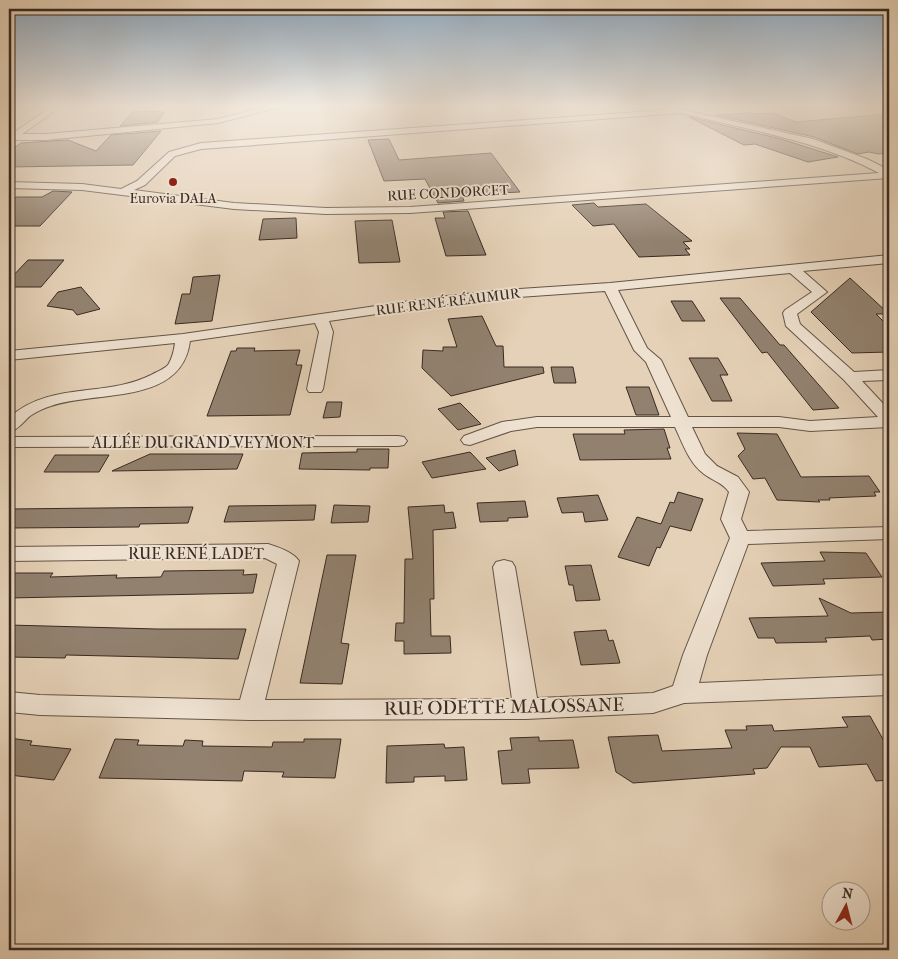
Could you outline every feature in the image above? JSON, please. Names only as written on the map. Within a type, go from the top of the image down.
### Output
[{"type":"street","points":[[126,191],[141,183],[172,154],[184,151]]},
{"type":"street","points":[[837,151],[869,162],[889,174]]},
{"type":"street","name":"RUE CONDORCET","points":[[9,185],[82,186],[234,206],[326,211],[410,210],[889,174]]},
{"type":"street","name":"RUE RENÉ RÉAUMUR","points":[[9,355],[183,338],[484,296],[610,287],[889,259]]},
{"type":"street","points":[[792,268],[820,292],[790,313],[793,326],[850,377],[889,421]]},
{"type":"street","points":[[610,287],[641,350],[653,360],[697,456],[710,470],[731,481],[739,492],[732,519],[740,538],[695,655],[684,693]]},
{"type":"street","points":[[315,389],[326,332],[321,319]]},
{"type":"street","points":[[9,427],[30,408],[65,397],[142,386],[159,378],[174,368],[181,351],[183,338]]},
{"type":"street","points":[[850,377],[889,375]]},
{"type":"street","points":[[470,440],[508,426],[537,422],[779,422],[810,426],[889,421]]},
{"type":"street","name":"ALLÉE DU GRAND VEYMONT","points":[[9,442],[398,441]]},
{"type":"street","points":[[740,538],[889,533]]},
{"type":"street","name":"RUE RENÉ LADET","points":[[9,554],[268,551],[288,561],[250,710]]},
{"type":"street","points":[[504,567],[526,710]]},
{"type":"street","name":"RUE ODETTE MALOSSANE","points":[[9,702],[40,705],[250,710],[526,710],[653,703],[684,693],[889,685]]},
{"type":"building","points":[[9,151],[145,151],[133,165],[9,167]]},
{"type":"building","points":[[372,151],[395,151],[399,160],[491,153],[520,192],[462,195],[464,201],[438,203],[425,179],[384,181]]},
{"type":"building","points":[[775,151],[818,151],[838,157],[808,162]]},
{"type":"building","points":[[850,151],[889,151],[889,153],[878,154],[869,152],[858,154]]},
{"type":"building","points":[[53,191],[72,192],[40,226],[9,226],[9,204],[16,197],[42,197]]},
{"type":"building","points":[[594,203],[598,207],[646,204],[692,241],[683,242],[690,249],[685,249],[690,255],[639,257],[614,224],[593,226],[572,205]]},
{"type":"building","points":[[468,211],[486,255],[446,256],[435,218],[445,218],[443,212]]},
{"type":"building","points":[[296,218],[297,238],[259,240],[263,219]]},
{"type":"building","points":[[392,220],[400,262],[359,263],[355,221]]},
{"type":"building","points":[[28,260],[64,260],[41,287],[9,287],[9,280]]},
{"type":"building","points":[[220,275],[212,321],[175,324],[182,294],[190,294],[193,277]]},
{"type":"building","points":[[850,278],[889,314],[876,314],[889,327],[889,352],[852,353],[811,312]]},
{"type":"building","points":[[81,287],[100,309],[77,315],[73,310],[47,306],[58,292]]},
{"type":"building","points":[[720,298],[740,298],[780,345],[784,345],[839,408],[813,410],[767,352],[762,353]]},
{"type":"building","points":[[671,301],[692,301],[705,321],[682,321]]},
{"type":"building","points":[[482,316],[496,346],[503,346],[504,367],[543,367],[544,373],[451,396],[422,368],[423,350],[443,351],[443,347],[457,347],[448,319]]},
{"type":"building","points":[[237,348],[255,348],[254,351],[300,350],[296,365],[302,365],[290,415],[207,416],[231,351],[236,351]]},
{"type":"building","points":[[689,358],[718,358],[728,375],[720,375],[732,401],[712,401]]},
{"type":"building","points":[[551,367],[573,367],[576,383],[554,383]]},
{"type":"building","points":[[626,387],[649,387],[659,415],[636,415]]},
{"type":"building","points":[[327,402],[342,402],[340,417],[323,418]]},
{"type":"building","points":[[460,403],[481,424],[458,430],[438,409]]},
{"type":"building","points":[[664,429],[670,448],[667,448],[671,459],[580,460],[573,434],[625,434],[624,430]]},
{"type":"building","points":[[737,433],[777,434],[801,477],[869,476],[880,492],[874,492],[876,496],[829,498],[830,500],[818,500],[820,502],[777,500],[765,478],[753,479],[738,456],[745,449]]},
{"type":"building","points":[[357,449],[389,449],[388,468],[370,468],[370,470],[299,469],[302,453],[357,452]]},
{"type":"building","points":[[515,450],[518,465],[499,471],[486,458]]},
{"type":"building","points":[[470,452],[486,469],[432,478],[422,462]]},
{"type":"building","points":[[150,454],[243,454],[237,469],[112,471]]},
{"type":"building","points":[[55,455],[109,455],[99,472],[44,472]]},
{"type":"building","points":[[678,492],[703,499],[691,531],[670,526],[660,548],[657,547],[649,566],[618,557],[637,517],[661,524],[670,502],[674,503]]},
{"type":"building","points":[[598,495],[608,520],[585,522],[583,512],[562,513],[557,498]]},
{"type":"building","points":[[525,501],[528,517],[508,518],[508,521],[480,522],[477,503]]},
{"type":"building","points":[[316,505],[314,520],[224,522],[229,506]]},
{"type":"building","points":[[334,505],[370,506],[368,522],[331,523]]},
{"type":"building","points":[[444,505],[445,513],[453,512],[456,528],[433,530],[434,599],[430,599],[431,636],[450,636],[451,653],[404,654],[404,641],[395,641],[396,623],[404,623],[405,559],[413,559],[408,507]]},
{"type":"building","points":[[193,507],[188,523],[140,524],[139,527],[9,528],[9,509]]},
{"type":"building","points":[[820,552],[866,553],[882,577],[823,579],[825,584],[773,586],[761,563],[825,561]]},
{"type":"building","points":[[327,555],[356,555],[341,643],[349,644],[342,684],[300,683]]},
{"type":"building","points":[[591,565],[600,600],[576,601],[573,585],[569,585],[565,566]]},
{"type":"building","points":[[244,570],[243,575],[257,574],[253,593],[9,598],[9,573],[53,573],[50,577],[117,575],[116,578],[161,577],[164,571]]},
{"type":"building","points":[[819,598],[851,613],[889,612],[889,639],[872,640],[870,636],[825,638],[827,642],[776,643],[774,638],[758,638],[749,618],[828,616]]},
{"type":"building","points":[[9,625],[157,629],[246,629],[238,659],[66,655],[65,658],[9,657]]},
{"type":"building","points":[[606,630],[609,641],[613,640],[620,663],[581,665],[574,632]]},
{"type":"building","points":[[870,716],[889,750],[889,780],[876,781],[867,764],[819,767],[810,747],[781,747],[767,768],[753,769],[755,774],[633,783],[616,772],[608,737],[658,735],[662,751],[732,748],[725,730],[747,730],[746,726],[772,725],[774,731],[848,727],[842,717]]},
{"type":"building","points":[[539,737],[539,741],[573,740],[579,768],[528,769],[530,783],[502,784],[498,751],[512,750],[510,738]]},
{"type":"building","points":[[9,738],[32,741],[30,745],[71,749],[54,780],[9,775]]},
{"type":"building","points":[[115,739],[139,740],[137,745],[183,746],[185,740],[203,741],[202,746],[272,747],[273,742],[304,742],[304,739],[341,739],[335,778],[282,777],[284,772],[244,771],[242,781],[99,778]]},
{"type":"building","points":[[444,744],[445,748],[464,747],[467,780],[445,781],[445,776],[414,777],[414,782],[386,783],[387,746]]},
{"type":"place","name":"Eurovia DALA","points":[[173,182]]}]
